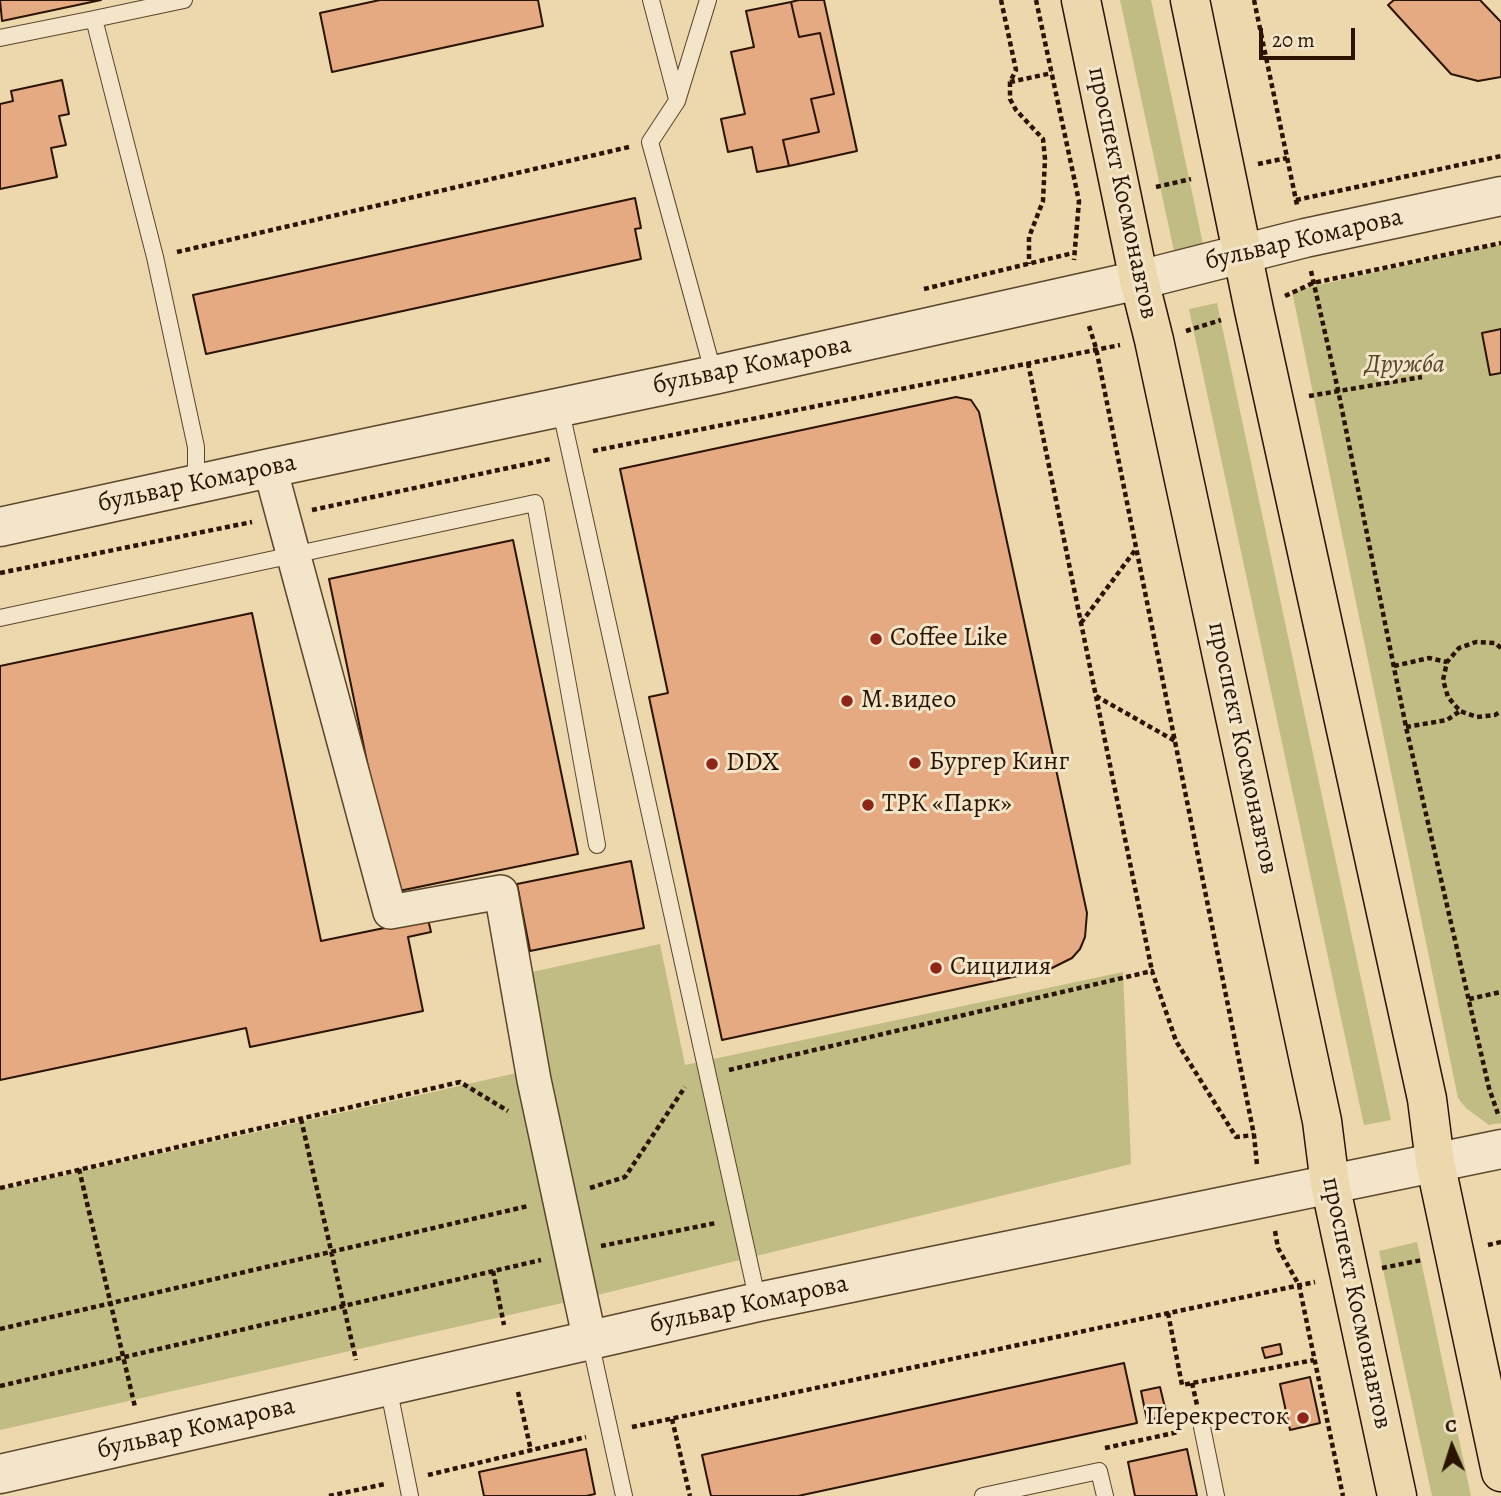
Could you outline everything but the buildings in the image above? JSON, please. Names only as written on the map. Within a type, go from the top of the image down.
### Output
[{"type":"main road","name":"проспект Космонавтов","points":[[1081,0],[1319,1108],[1330,1184],[1398,1496]]},
{"type":"main road","points":[[1190,0],[1254,310],[1427,1099],[1435,1162],[1501,1472]]},
{"type":"street","name":"бульвар Комарова","points":[[0,527],[714,375],[1139,280],[1243,252],[1501,196]]},
{"type":"street","points":[[270,468],[390,912],[501,892],[543,1122],[590,1341]]},
{"type":"street","name":"бульвар Комарова","points":[[0,1474],[758,1302],[1501,1149]]},
{"type":"lane","points":[[0,38],[184,0]]},
{"type":"lane","points":[[651,0],[677,101]]},
{"type":"lane","points":[[708,0],[677,101],[650,142],[714,375]]},
{"type":"lane","points":[[19,17],[24,34]]},
{"type":"lane","points":[[94,19],[155,257],[196,447],[196,485]]},
{"type":"lane","points":[[560,407],[758,1302]]},
{"type":"lane","points":[[0,618],[535,503],[597,845]]},
{"type":"lane","points":[[590,1341],[624,1496]]},
{"type":"lane","points":[[376,1389],[407,1479],[410,1496]]},
{"type":"lane","points":[[1202,1427],[1216,1496]]},
{"type":"lane","points":[[983,1496],[1099,1471],[1105,1496]]},
{"type":"path","points":[[1001,0],[1016,70],[1010,82],[1010,99],[1016,110],[1042,139],[1045,159],[1043,201],[1029,237],[1028,264]]},
{"type":"path","points":[[1036,0],[1079,201],[1073,253]]},
{"type":"path","points":[[1254,0],[1338,390],[1406,727],[1489,1088],[1501,1123]]},
{"type":"path","points":[[1010,82],[1052,74]]},
{"type":"path","points":[[155,257],[650,142]]},
{"type":"path","points":[[1296,200],[1501,156]]},
{"type":"path","points":[[1079,201],[1287,158]]},
{"type":"path","points":[[1255,1161],[1254,1135],[1096,348],[1154,340],[1254,310],[1313,283],[1501,243]]},
{"type":"path","points":[[1028,363],[1152,971],[1176,1041],[1189,1062],[1236,1137],[1254,1135]]},
{"type":"path","points":[[1274,402],[1422,377]]},
{"type":"path","points":[[1081,623],[1136,548]]},
{"type":"path","points":[[1501,648],[1494,643],[1476,642],[1459,648],[1447,662],[1443,680],[1448,697],[1460,711],[1477,717],[1495,715],[1501,711]]},
{"type":"path","points":[[1394,666],[1429,658],[1447,662]]},
{"type":"path","points":[[1096,695],[1175,741]]},
{"type":"path","points":[[1406,727],[1447,720],[1460,711]]},
{"type":"path","points":[[0,1329],[559,1198],[625,1177],[692,1076],[707,1075],[1152,971]]},
{"type":"path","points":[[1469,999],[1501,992]]},
{"type":"path","points":[[0,1188],[460,1082],[530,1125],[543,1122]]},
{"type":"path","points":[[301,1119],[344,1306],[376,1389]]},
{"type":"path","points":[[79,1170],[142,1441]]},
{"type":"path","points":[[0,1386],[571,1252],[738,1218]]},
{"type":"path","points":[[329,1496],[611,1432],[1501,1242]]},
{"type":"path","points":[[1299,1285],[1343,1496]]},
{"type":"path","points":[[1168,1312],[1182,1385],[1314,1360]]},
{"type":"path","points":[[673,1419],[690,1496]]},
{"type":"path","points":[[1099,1471],[1094,1451],[1202,1427]]},
{"type":"green space","points":[[1120,0],[1151,0],[1203,244],[1174,251]]},
{"type":"green space","name":"Дружба","points":[[1501,244],[1501,1123],[1489,1125],[1466,1108],[1458,1098],[1292,291]]},
{"type":"green space","points":[[1217,303],[1391,1120],[1364,1125],[1189,309]]},
{"type":"green space","points":[[660,944],[685,1065],[1123,972],[1131,1164],[589,1297],[0,1430],[0,1190],[521,1072],[500,979]]},
{"type":"green space","points":[[1417,1242],[1471,1496],[1432,1496],[1379,1251]]},
{"type":"place","name":"Coffee Like","points":[[876,639]]},
{"type":"place","name":"М.видео","points":[[847,701]]},
{"type":"place","name":"Бургер Кинг","points":[[915,763]]},
{"type":"place","name":"DDX","points":[[712,764]]},
{"type":"place","name":"ТРК «Парк»","points":[[868,805]]},
{"type":"place","name":"Сицилия","points":[[936,968]]},
{"type":"place","name":"Перекресток","points":[[1303,1418]]}]
